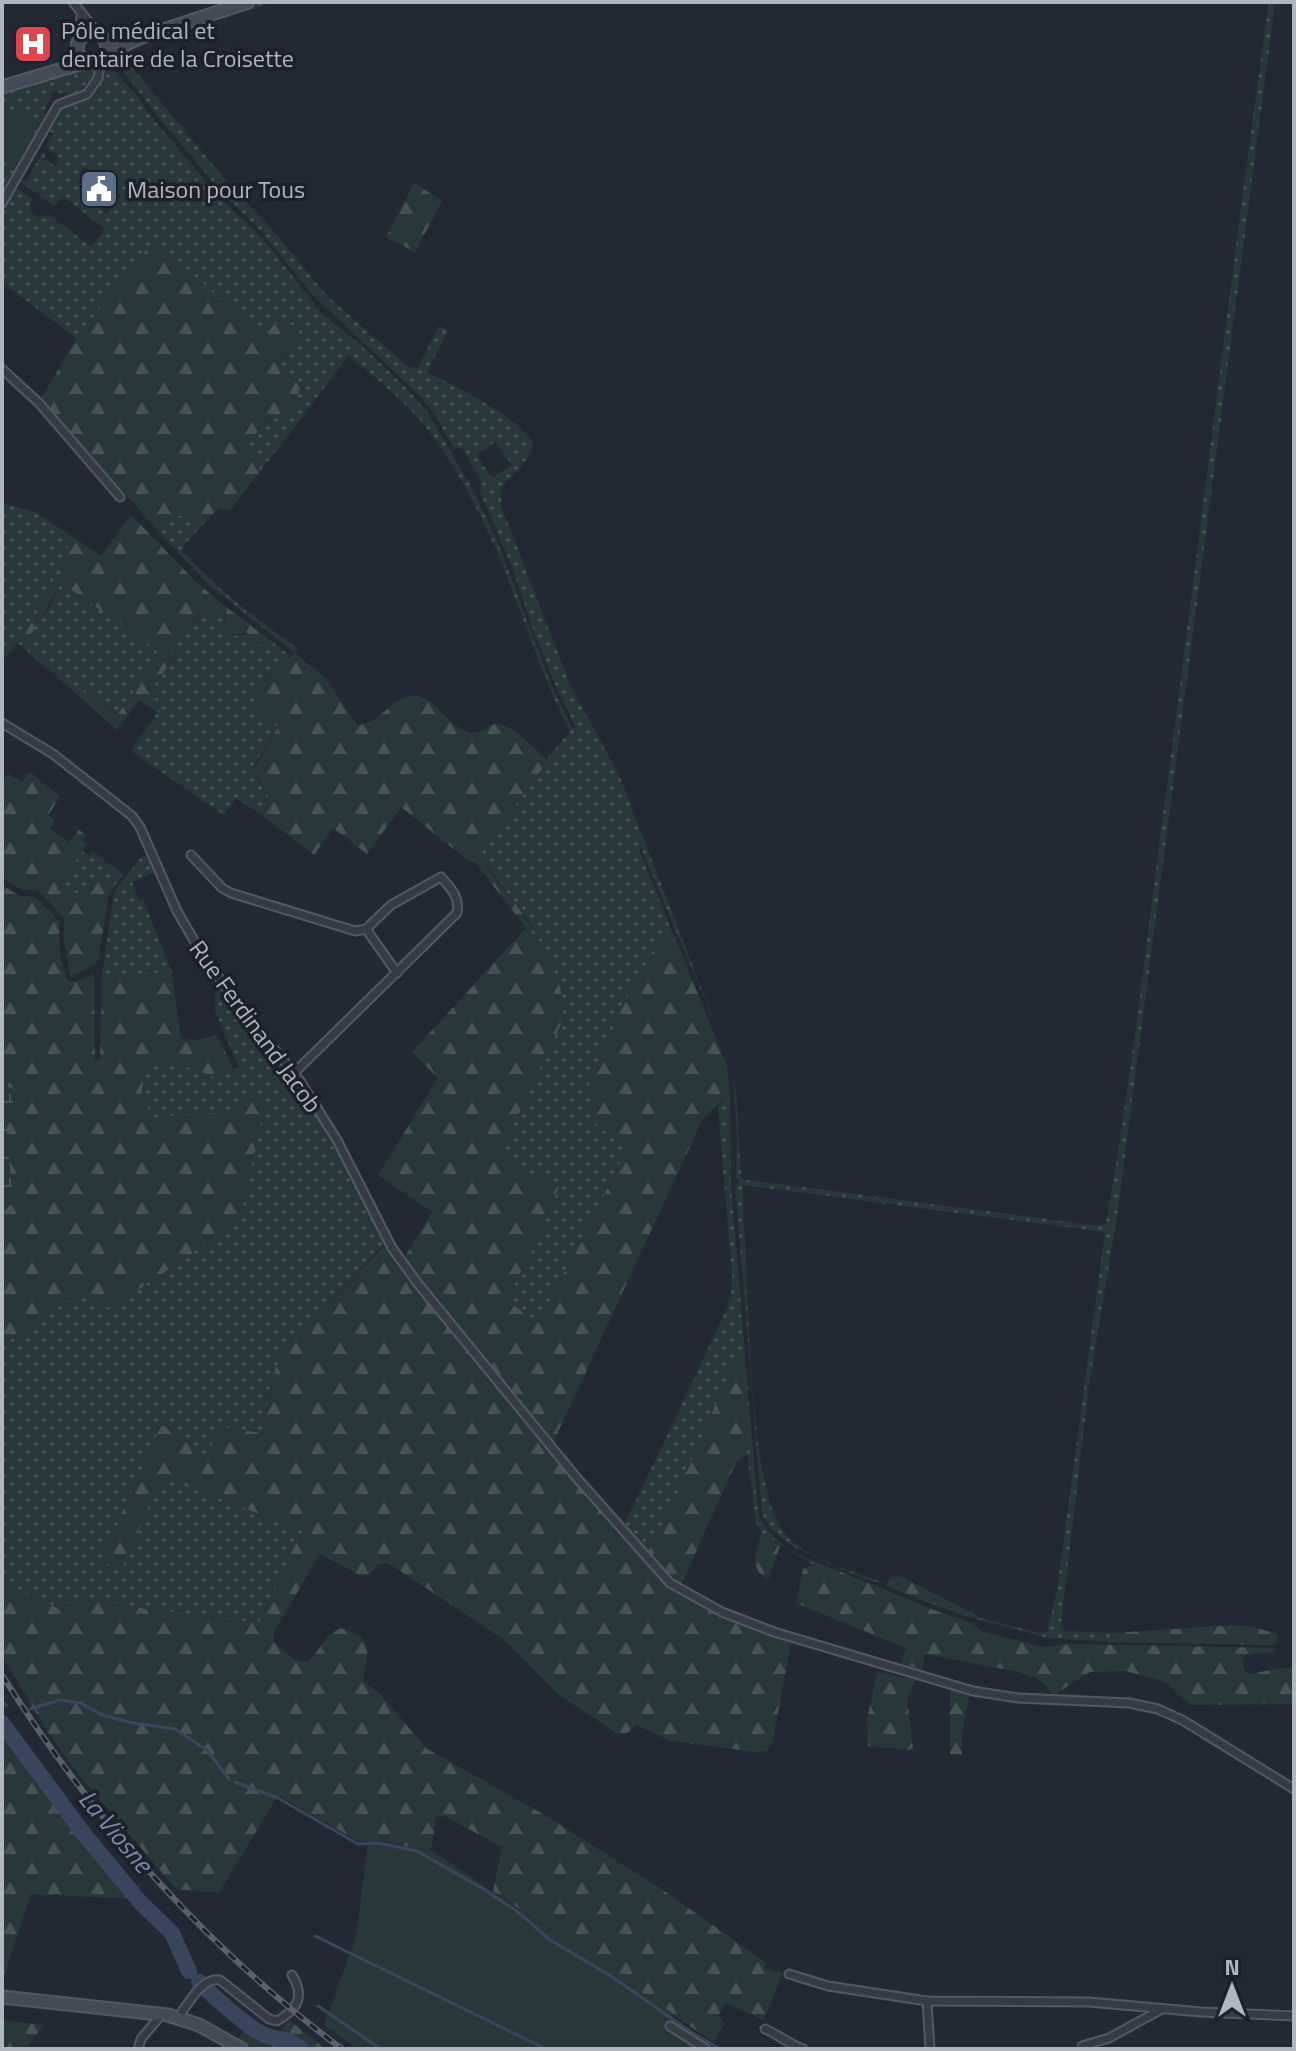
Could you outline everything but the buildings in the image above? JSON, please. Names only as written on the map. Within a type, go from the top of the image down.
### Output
[{"type":"main road","points":[[2,84],[86,62],[93,63],[139,38],[248,2]]},
{"type":"main road","points":[[2,84],[62,61],[89,34],[115,40],[139,38]]},
{"type":"main road","points":[[100,36],[106,43],[103,57]]},
{"type":"main road","points":[[78,43],[80,57],[86,62]]},
{"type":"main road","points":[[2,1997],[178,2017],[217,2033],[242,2049]]},
{"type":"street","points":[[73,2],[100,36]]},
{"type":"street","points":[[78,43],[81,14]]},
{"type":"street","points":[[2,203],[58,105],[87,94],[98,78],[103,57]]},
{"type":"street","points":[[2,369],[39,403],[120,497]]},
{"type":"street","name":"Rue Ferdinand Jacob","points":[[2,723],[53,754],[132,816],[144,833],[177,911],[200,951],[294,1073],[337,1140],[392,1248],[576,1477],[670,1583],[722,1612],[774,1632],[973,1691],[1018,1698],[1129,1703],[1158,1709],[1184,1721],[1294,1789]]},
{"type":"street","points":[[191,855],[222,888],[231,893],[355,931],[366,929],[391,905],[441,877],[456,895],[459,904],[457,913],[294,1073]]},
{"type":"street","points":[[366,929],[397,973]]},
{"type":"street","points":[[789,1974],[828,1986],[927,2001],[1089,2002],[1294,2016]]},
{"type":"street","points":[[178,2017],[210,1979],[220,1980],[269,2019],[277,2021],[291,2009],[301,1993],[292,1975]]},
{"type":"street","points":[[927,2001],[930,2049]]},
{"type":"street","points":[[1082,2046],[1109,2038],[1162,2009]]},
{"type":"street","points":[[138,2049],[141,2039],[162,2014]]},
{"type":"street","points":[[670,2026],[706,2049]]},
{"type":"street","points":[[765,2029],[803,2049]]},
{"type":"green space","points":[[262,2],[274,2],[135,48],[126,54],[125,59],[326,295],[407,366],[418,368],[439,326],[448,330],[427,372],[499,412],[533,442],[525,461],[501,488],[501,506],[571,687],[619,775],[714,1021],[639,843],[674,937],[661,938],[623,1004],[589,1084],[593,1121],[627,1150],[539,1323],[506,1300],[533,1249],[559,1187],[532,1175],[500,1154],[561,989],[529,921],[485,863],[482,851],[570,731],[547,681],[497,552],[455,469],[411,410],[349,355],[259,473],[260,465],[245,447],[265,422],[283,418],[300,389],[299,382],[279,370],[279,364],[300,335],[278,321],[265,334],[257,333],[155,240],[77,339],[2,282],[2,212],[14,190],[18,189],[33,200],[29,205],[30,211],[39,218],[42,215],[45,218],[48,214],[91,247],[105,229],[63,196],[54,206],[18,180],[26,181],[43,152],[44,159],[55,166],[60,158],[46,146],[54,133],[47,131],[60,107],[91,93],[100,80],[106,62],[216,194],[269,246],[321,313],[361,345],[428,413],[473,490],[497,541],[552,687],[572,728],[576,727],[535,635],[513,569],[480,492],[481,481],[463,449],[453,447],[434,413],[419,395],[312,294],[261,231],[220,190],[112,56],[122,48]],"holes":[[[85,166],[121,195],[107,214],[93,204],[97,198],[77,183]],[[495,442],[512,465],[492,478],[476,455]]]},
{"type":"green space","points":[[1269,2],[1275,2],[1117,1216],[1089,1384],[1061,1624],[1062,1629],[1067,1631],[1113,1633],[1112,1642],[1048,1638],[959,1614],[962,1608],[981,1618],[1039,1633],[1047,1632],[1057,1591],[1105,1232],[743,1185],[753,1402],[764,1481],[773,1512],[784,1533],[805,1551],[886,1584],[836,1567],[807,1553],[787,1542],[762,1513],[735,1187],[740,1183],[736,1176],[733,1074],[741,1179],[1099,1226],[1106,1224],[1136,1028]]},
{"type":"green space","points":[[80,67],[94,67],[89,81],[80,90],[68,94],[54,91],[43,112],[49,116],[8,186],[2,183],[2,89]]},
{"type":"green space","points":[[2,105],[38,123],[17,165],[2,157]]},
{"type":"green space","points":[[414,183],[442,201],[415,252],[386,237]]},
{"type":"green space","points":[[155,239],[257,333],[265,334],[278,321],[285,320],[299,329],[300,335],[279,363],[279,370],[299,382],[300,389],[288,416],[267,420],[245,447],[260,465],[259,473],[229,511],[219,508],[205,522],[195,523],[185,515],[174,516],[159,532],[41,398],[84,327]]},
{"type":"green space","points":[[2,503],[35,512],[73,537],[42,604],[20,639],[49,609],[60,586],[69,588],[158,654],[118,714],[74,688],[72,690],[18,643],[5,657],[2,655]]},
{"type":"green space","points":[[131,515],[195,581],[223,605],[211,621],[200,612],[168,647],[176,654],[148,695],[163,705],[158,713],[139,700],[117,730],[72,690],[79,688],[118,714],[155,661],[158,654],[155,649],[69,588],[60,586],[25,644],[19,639],[42,604],[73,537],[101,556]]},
{"type":"green space","points":[[185,515],[195,523],[205,522],[184,545],[183,552],[224,591],[298,649],[295,653],[208,584],[159,532],[174,516]]},
{"type":"green space","points":[[223,605],[227,608],[224,620],[226,632],[234,636],[250,633],[260,645],[278,646],[290,656],[263,678],[255,701],[261,715],[279,726],[253,766],[268,795],[266,818],[236,798],[224,815],[131,751],[163,705],[147,695],[176,655],[167,648],[201,612],[211,621]]},
{"type":"green space","points":[[227,608],[278,646],[260,645],[246,632],[229,636],[224,627]]},
{"type":"green space","points":[[295,653],[327,680],[357,725],[371,721],[404,698],[419,696],[434,705],[453,724],[468,732],[476,733],[497,724],[508,728],[546,760],[482,851],[489,870],[520,910],[548,958],[556,975],[564,1008],[562,1022],[500,1154],[532,1175],[559,1187],[533,1249],[506,1300],[538,1322],[627,1151],[593,1121],[589,1084],[623,1004],[661,937],[675,937],[727,1066],[730,1092],[703,1118],[553,1443],[547,1448],[644,1556],[656,1541],[736,1358],[744,1358],[750,1430],[747,1454],[736,1462],[679,1590],[680,1594],[710,1611],[783,1638],[791,1644],[772,1743],[767,1751],[757,1752],[671,1741],[637,1725],[627,1733],[616,1733],[558,1694],[506,1641],[388,1563],[377,1565],[369,1575],[361,1576],[320,1554],[274,1632],[274,1642],[295,1660],[309,1662],[329,1635],[341,1628],[360,1637],[367,1647],[363,1681],[380,1694],[427,1749],[543,1814],[666,1892],[766,1963],[765,1968],[782,1973],[764,2020],[726,2003],[719,2015],[725,2024],[713,2042],[493,1891],[502,1848],[445,1816],[436,1817],[431,1850],[422,1851],[387,1841],[358,1841],[278,1795],[219,1893],[176,1889],[78,1774],[49,1734],[2,1656],[2,1569],[15,1587],[57,1608],[83,1597],[146,1609],[259,1623],[302,1530],[161,1477],[121,1571],[101,1561],[161,1424],[207,1458],[221,1429],[262,1432],[276,1367],[290,1343],[393,1237],[405,1257],[432,1212],[378,1175],[438,1078],[412,1052],[526,928],[474,861],[470,862],[401,807],[367,854],[333,828],[314,855],[266,818],[268,799],[253,770],[279,726],[258,711],[254,694],[264,678]]},
{"type":"green space","points":[[30,772],[60,797],[48,815],[55,820],[49,829],[69,842],[79,830],[86,835],[82,840],[87,844],[57,889],[69,899],[74,891],[85,899],[100,879],[113,888],[109,894],[98,962],[72,977],[64,939],[64,918],[37,889],[22,889],[2,877],[2,784],[8,774],[22,782]]},
{"type":"green space","points":[[82,851],[89,856],[93,851],[123,875],[113,888],[100,879],[85,899],[69,899],[57,888]]},
{"type":"green space","points":[[142,856],[147,857],[154,872],[132,882],[139,900],[143,899],[172,972],[102,976],[114,892]]},
{"type":"green space","points":[[2,885],[20,896],[34,897],[59,923],[60,955],[67,980],[75,982],[94,974],[95,1060],[100,1059],[102,976],[172,972],[181,1039],[197,1040],[217,1035],[234,1070],[218,1078],[173,1062],[150,1063],[141,1092],[153,1118],[229,1112],[257,1093],[264,1108],[240,1221],[110,1309],[84,1290],[2,1346]]},
{"type":"green space","points":[[215,979],[297,1082],[341,1157],[385,1243],[304,1326],[271,1386],[262,1432],[231,1429],[218,1432],[207,1459],[161,1425],[121,1570],[161,1477],[303,1530],[259,1623],[146,1609],[83,1597],[57,1608],[15,1587],[2,1569],[2,1346],[84,1290],[257,1141],[264,1108],[257,1093],[229,1112],[153,1118],[140,1092],[150,1063],[172,1062],[218,1078],[239,1068],[215,1010]]},
{"type":"green space","points":[[2,1084],[18,1091],[6,1120],[13,1202],[2,1214]]},
{"type":"green space","points":[[730,1092],[731,1186],[758,1513],[768,1530],[782,1544],[819,1563],[812,1564],[762,1533],[756,1522],[747,1454],[750,1430],[744,1359],[736,1359],[656,1542],[647,1554],[620,1522],[625,1521],[635,1503],[731,1295],[718,1107]]},
{"type":"green space","points":[[762,1533],[780,1546],[768,1580],[758,1570],[755,1560]]},
{"type":"green space","points":[[819,1563],[973,1624],[983,1632],[1043,1647],[1069,1644],[1275,1648],[1275,1652],[1246,1655],[1242,1659],[1245,1672],[1250,1674],[1294,1668],[1294,1704],[1191,1705],[1164,1681],[1126,1671],[1090,1672],[1054,1695],[1038,1678],[925,1654],[922,1670],[901,1663],[906,1648],[796,1603],[803,1569]]},
{"type":"green space","points":[[900,1576],[962,1608],[959,1614],[886,1586],[891,1577]]},
{"type":"green space","points":[[1233,1625],[1277,1634],[1276,1645],[1112,1642],[1113,1633]]},
{"type":"green space","points":[[882,1672],[915,1680],[907,1700],[913,1748],[909,1750],[868,1746],[867,1719],[877,1674]]},
{"type":"green space","points":[[950,1690],[964,1692],[969,1697],[962,1732],[962,1755],[950,1754]]},
{"type":"green space","points":[[2,1723],[135,1899],[31,1894],[2,1981]]},
{"type":"green space","points":[[368,1841],[431,1850],[672,2013],[676,2036],[699,2049],[357,2049],[324,2025],[356,1937]]},
{"type":"green space","points":[[2,2020],[44,2025],[25,2049],[2,2049]]},
{"type":"green space","points":[[289,2020],[326,2049],[309,2049],[291,2035],[287,2044],[294,2049],[255,2049],[238,2039],[246,2025],[271,2035],[281,2030]]},
{"type":"waterway","points":[[30,1709],[60,1700],[81,1703],[100,1714],[128,1722],[175,1729],[207,1750],[229,1779]]},
{"type":"waterway","points":[[2,1702],[6,1705]]},
{"type":"waterway","name":"La Viosne","points":[[2,1723],[84,1834],[140,1902],[172,1933],[189,1971]]},
{"type":"waterway","points":[[235,1782],[278,1798],[358,1844],[379,1843],[417,1851],[485,1890],[519,1913],[550,1940],[611,1976],[720,2049]]},
{"type":"waterway","points":[[315,1936],[546,2049]]},
{"type":"waterway","name":"La Viosne","points":[[199,1982],[258,2031],[291,2042],[301,2049]]},
{"type":"waterway","points":[[318,2006],[381,2049]]},
{"type":"railway","points":[[2,1675],[74,1780],[155,1878],[244,1968],[342,2049]]},
{"type":"place","name":"Pôle médical et dentaire de la Croisette","points":[[33,44]]},
{"type":"place","name":"Maison pour Tous","points":[[99,189]]}]
